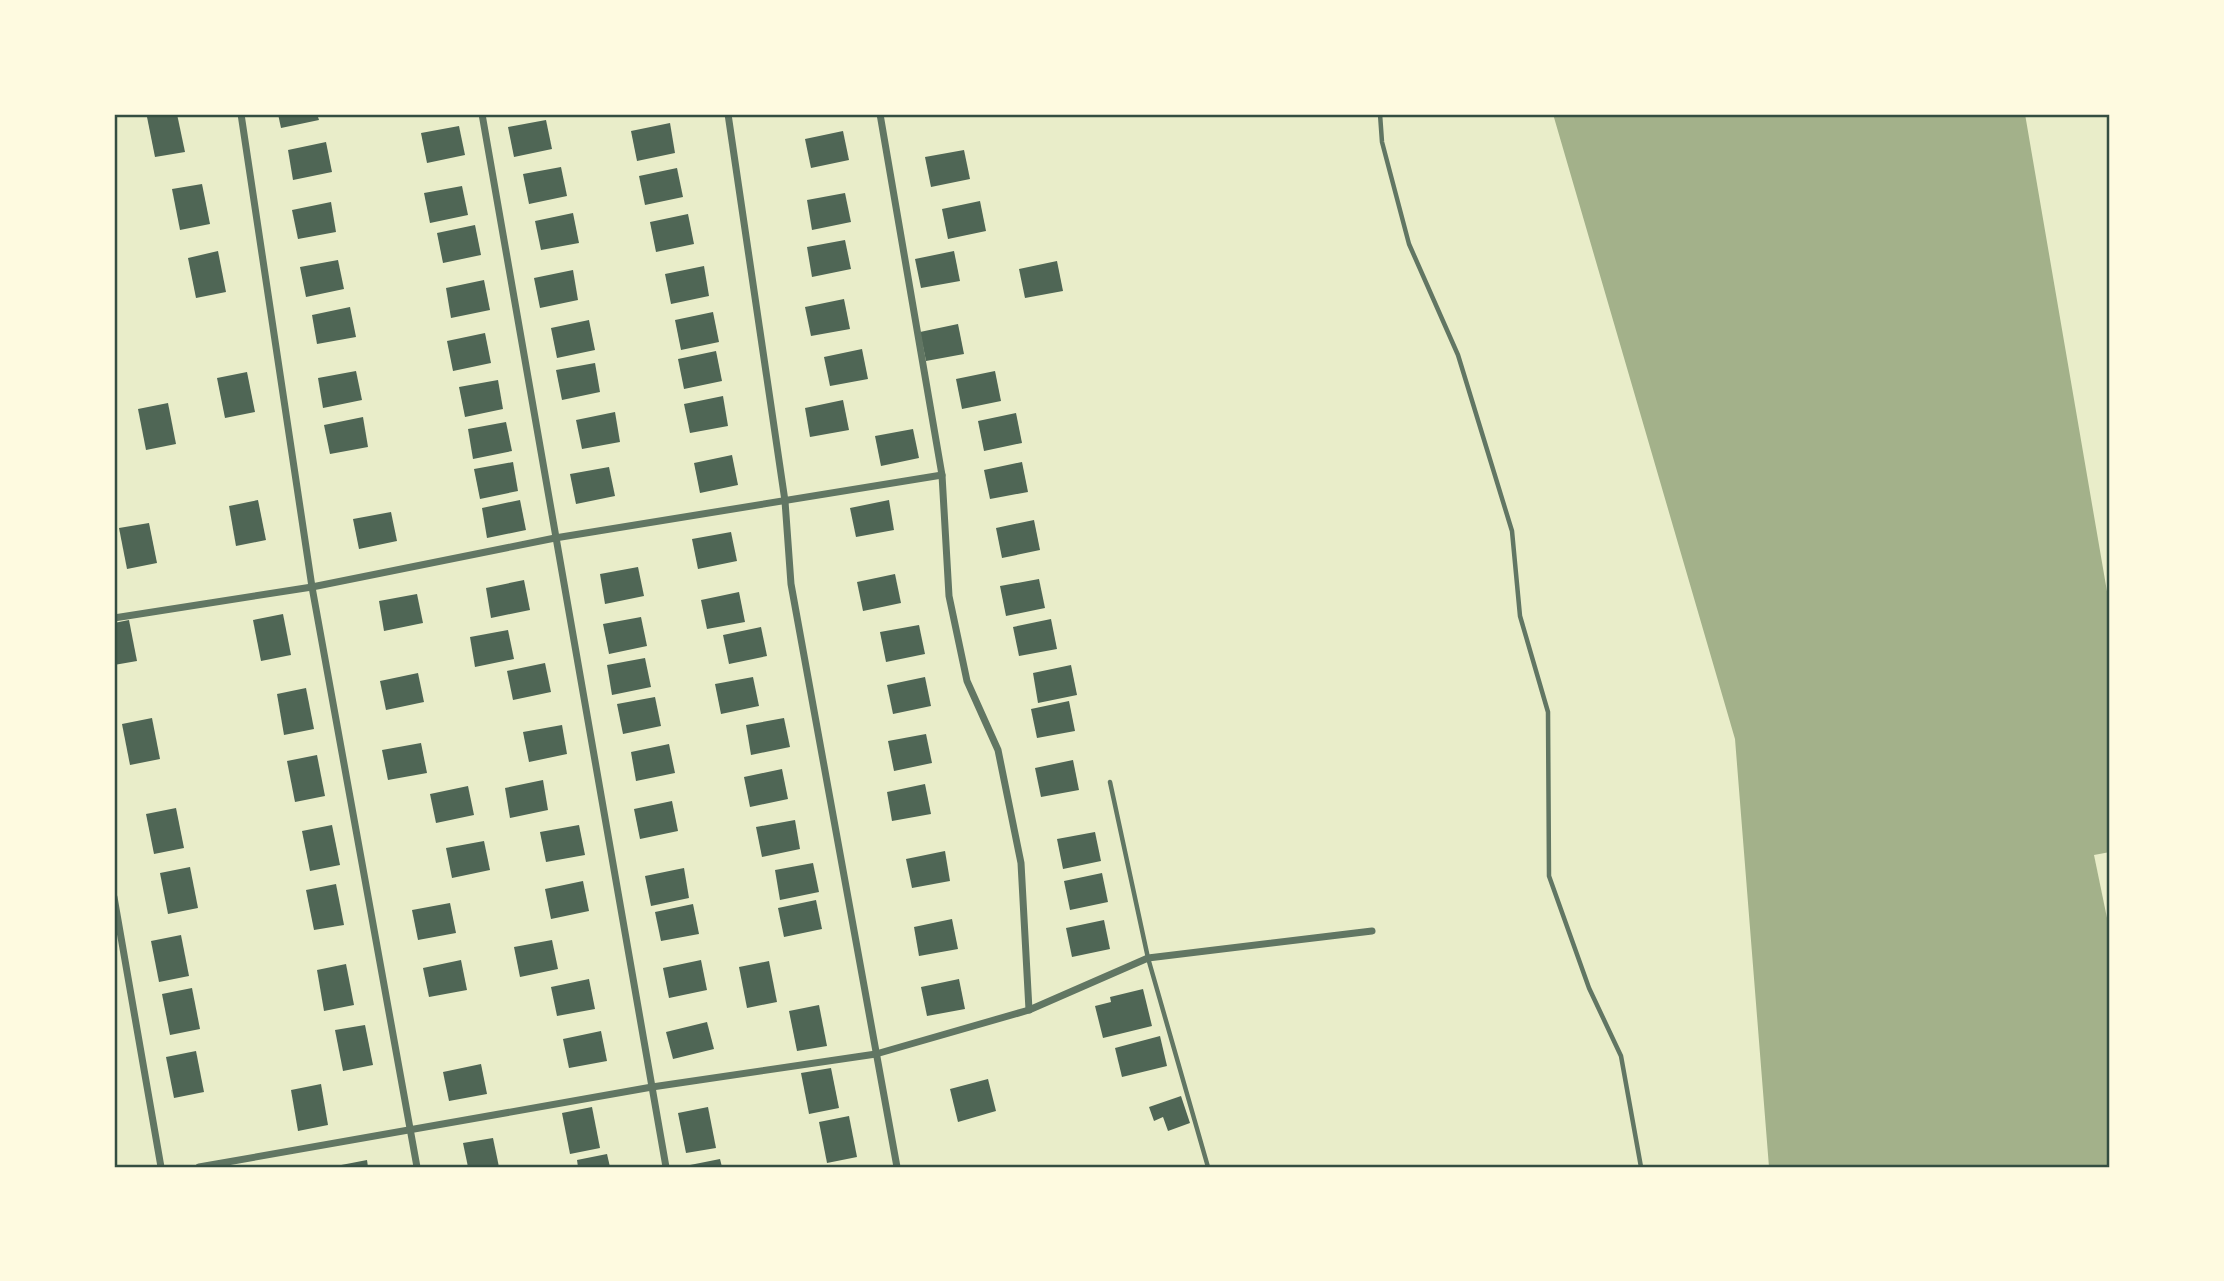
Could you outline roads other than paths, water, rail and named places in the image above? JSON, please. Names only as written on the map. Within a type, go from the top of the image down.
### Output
[{"type":"street","points":[[241,114],[312,587],[417,1167]]},
{"type":"street","points":[[482,114],[666,1167]]},
{"type":"street","points":[[728,114],[785,501],[791,584],[897,1167]]},
{"type":"street","points":[[880,114],[942,475],[948,596],[967,681],[998,750],[1021,863],[1029,1010]]},
{"type":"street","points":[[114,618],[312,587],[555,538],[942,475]]},
{"type":"street","points":[[114,897],[161,1167]]},
{"type":"street","points":[[199,1167],[652,1087],[876,1054],[1029,1010],[1148,958],[1372,931]]},
{"type":"lane","points":[[1380,114],[1382,142],[1409,244],[1458,355],[1513,531],[1520,616],[1548,712],[1549,876],[1589,988],[1620,1056],[1641,1167]]},
{"type":"lane","points":[[1110,782],[1148,958],[1208,1167]]}]
